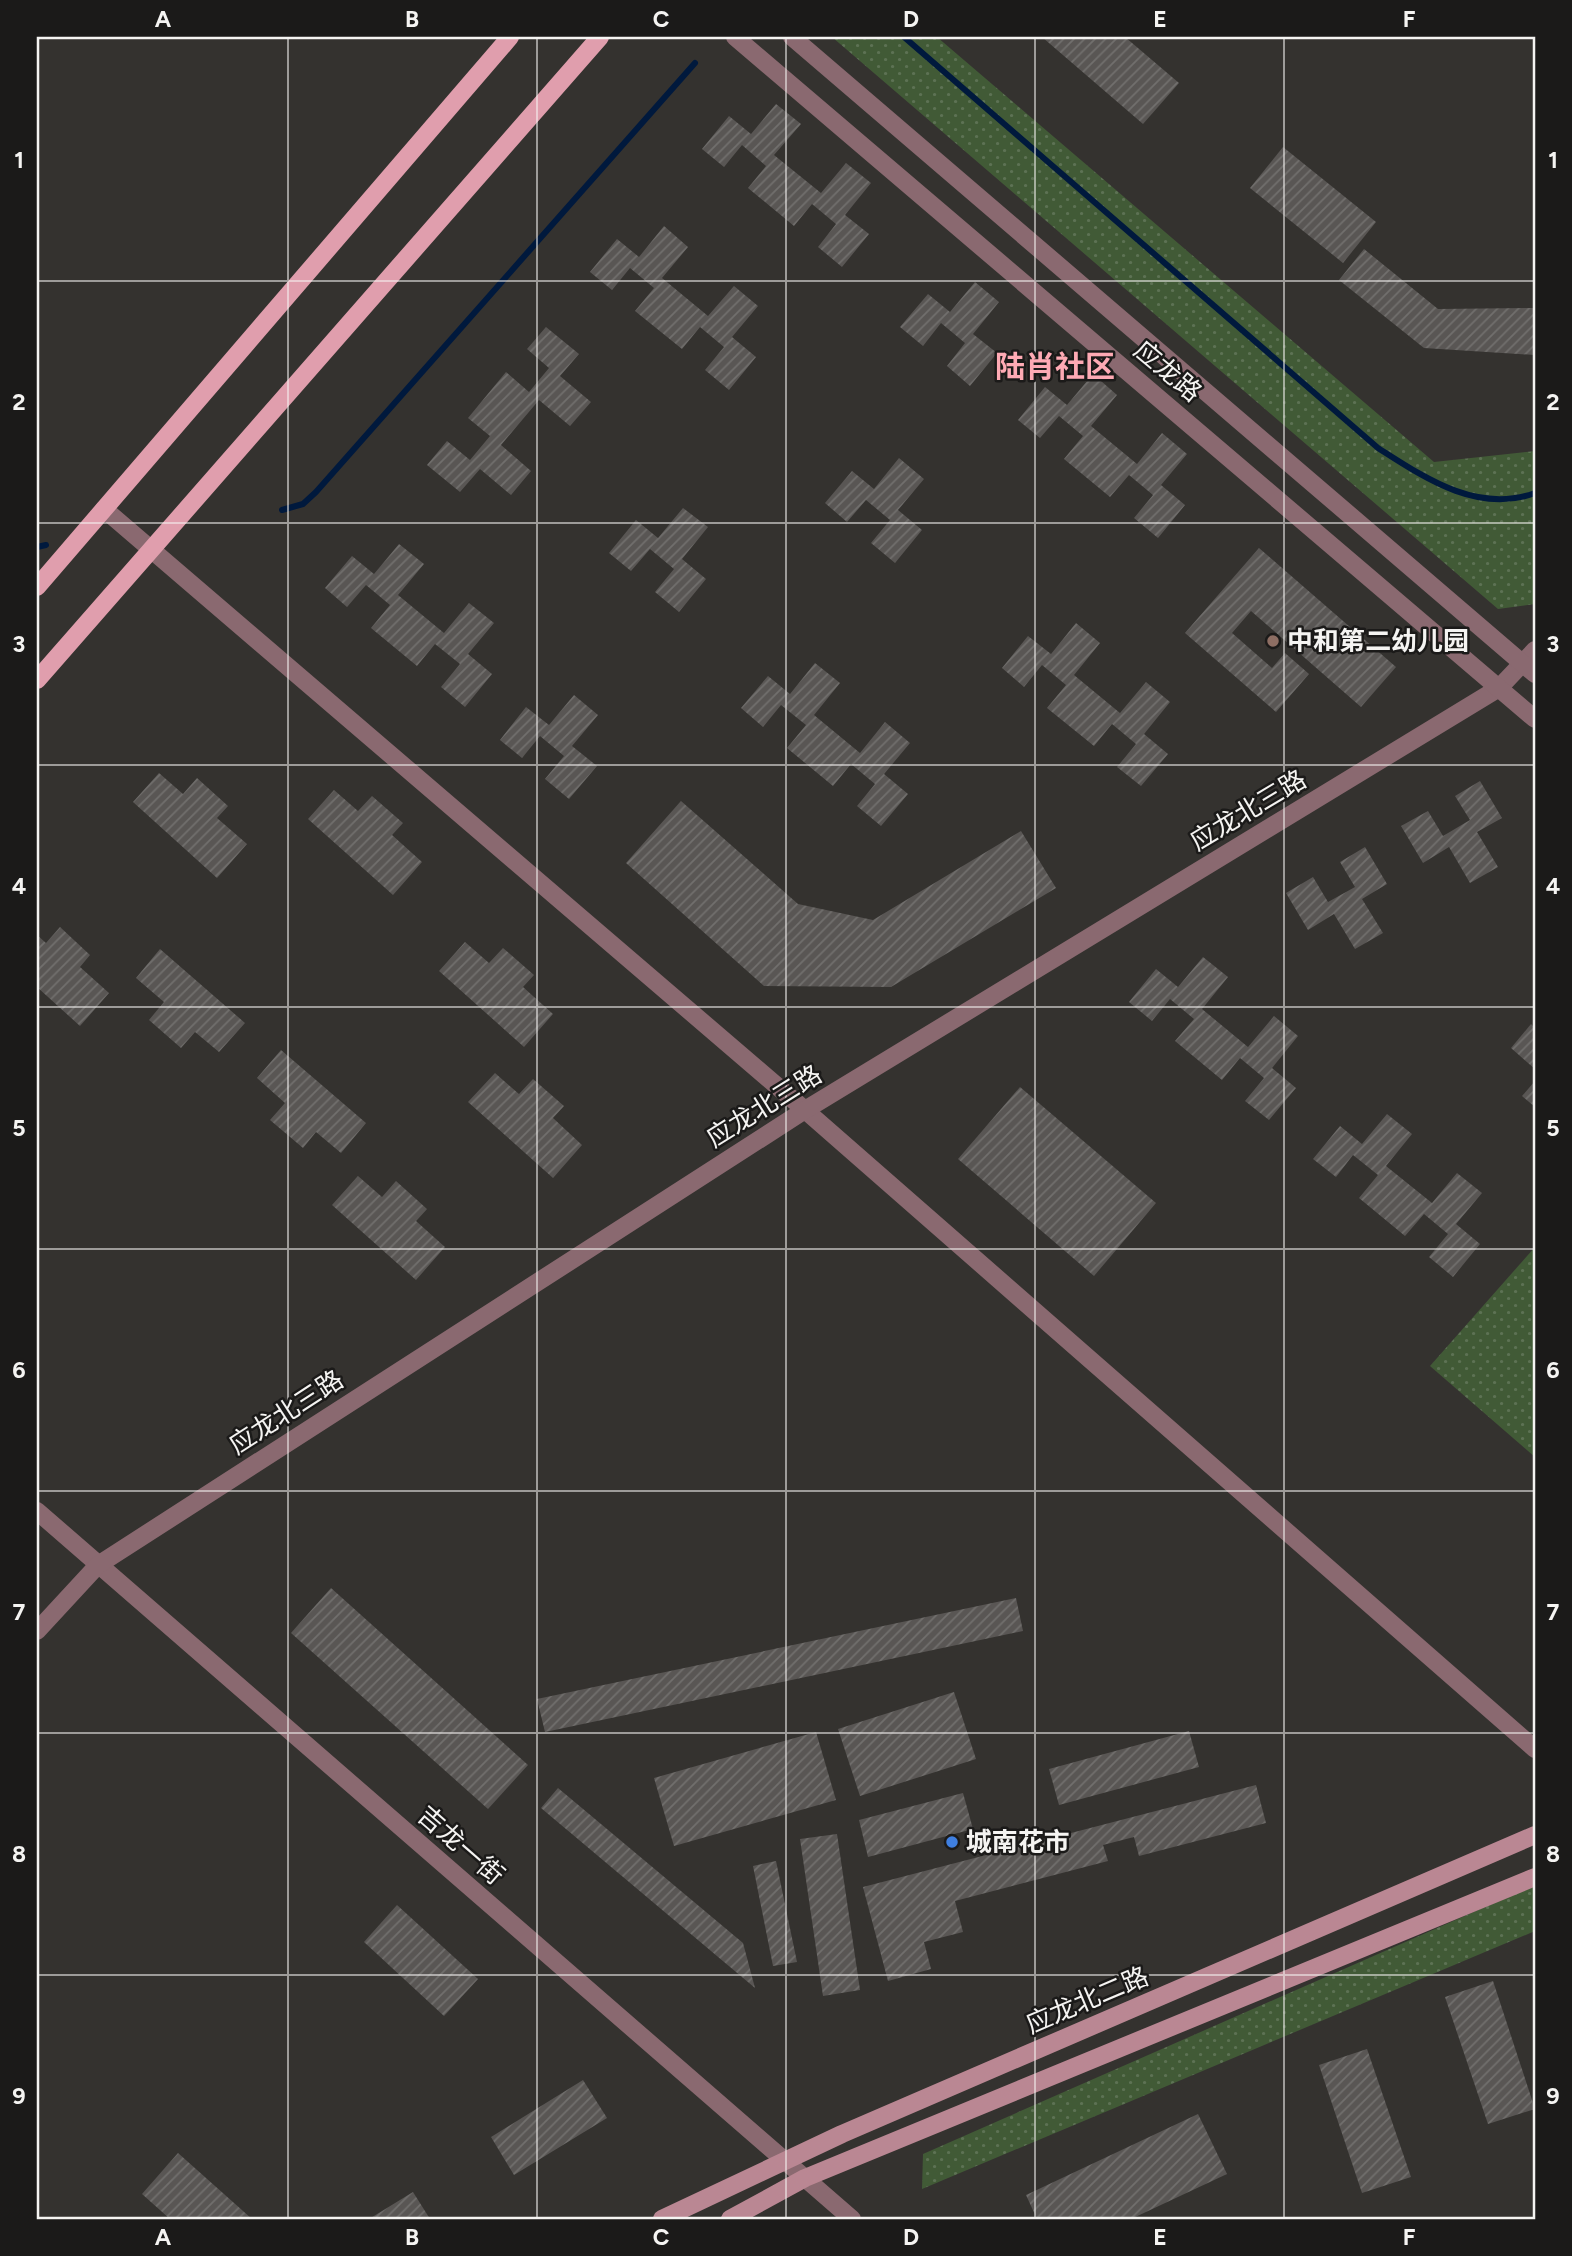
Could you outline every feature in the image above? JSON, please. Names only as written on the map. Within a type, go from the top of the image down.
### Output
[{"type":"main road","points":[[37,587],[510,37]]},
{"type":"main road","points":[[37,680],[600,37]]},
{"type":"main road","name":"应龙北二路","points":[[662,2219],[783,2160],[1535,1835]]},
{"type":"main road","points":[[730,2219],[804,2178],[1535,1877]]},
{"type":"street","name":"应龙路","points":[[735,37],[1535,719]]},
{"type":"street","name":"应龙路","points":[[792,37],[1531,662]]},
{"type":"street","points":[[104,509],[805,1110],[1535,1749]]},
{"type":"street","name":"应龙北三路","points":[[37,1630],[99,1565],[805,1110],[1499,688],[1531,662]]},
{"type":"street","name":"吉龙一街","points":[[37,1511],[852,2219]]},
{"type":"green space","points":[[832,37],[937,37],[1434,462],[1535,451],[1535,604],[1498,609]]},
{"type":"green space","points":[[1535,1247],[1535,1457],[1430,1366]]},
{"type":"green space","points":[[1535,1885],[1535,1931],[922,2189],[923,2154]]},
{"type":"building","points":[[1042,37],[1125,37],[1179,83],[1143,124]]},
{"type":"building","points":[[776,104],[801,124],[774,155],[821,193],[846,163],[871,183],[845,215],[869,234],[842,267],[818,247],[836,224],[812,204],[794,226],[748,188],[766,166],[742,145],[724,167],[702,149],[729,116],[751,134]]},
{"type":"building","points":[[1283,147],[1376,222],[1343,263],[1250,188]]},
{"type":"building","points":[[664,226],[688,247],[662,278],[708,316],[734,286],[758,306],[732,337],[756,357],[729,390],[705,370],[724,347],[700,327],[682,349],[635,311],[654,288],[630,268],[612,290],[590,272],[617,239],[639,257]]},
{"type":"building","points":[[1364,249],[1438,309],[1535,308],[1535,355],[1424,348],[1339,280]]},
{"type":"building","points":[[975,282],[999,302],[973,334],[997,353],[970,386],[947,366],[965,343],[941,323],[923,346],[900,327],[928,294],[950,312]]},
{"type":"building","points":[[546,327],[579,354],[560,376],[591,402],[570,426],[539,400],[501,445],[531,471],[511,495],[480,469],[460,492],[427,465],[447,441],[470,460],[490,436],[468,418],[506,372],[529,392],[549,368],[527,349]]},
{"type":"building","points":[[1093,374],[1117,395],[1091,426],[1137,464],[1162,433],[1187,454],[1161,485],[1185,505],[1158,538],[1134,518],[1153,495],[1129,475],[1110,497],[1064,459],[1083,436],[1059,416],[1040,438],[1018,420],[1045,387],[1067,405]]},
{"type":"building","points":[[899,458],[924,479],[898,510],[922,530],[895,563],[871,543],[890,520],[866,500],[847,522],[825,503],[852,471],[874,489]]},
{"type":"building","points":[[683,508],[708,527],[682,559],[706,579],[679,612],[655,592],[674,569],[650,549],[631,571],[609,553],[636,520],[658,538]]},
{"type":"building","points":[[399,544],[424,564],[398,595],[444,633],[469,603],[494,623],[468,654],[492,674],[465,707],[441,687],[460,664],[435,644],[417,666],[371,628],[390,605],[366,585],[347,607],[325,588],[352,556],[374,574]]},
{"type":"building","points":[[1259,548],[1396,667],[1361,707],[1251,611],[1232,633],[1272,668],[1285,653],[1309,674],[1276,712],[1185,633]]},
{"type":"building","points":[[1076,623],[1100,643],[1074,675],[1120,713],[1146,682],[1170,702],[1144,734],[1168,754],[1141,786],[1117,767],[1136,744],[1112,724],[1094,746],[1047,708],[1066,685],[1042,665],[1024,687],[1002,668],[1028,636],[1051,654]]},
{"type":"building","points":[[815,663],[840,683],[814,715],[860,753],[885,722],[910,743],[884,774],[908,794],[881,826],[857,806],[875,784],[851,764],[833,786],[787,748],[806,725],[781,705],[763,727],[741,708],[768,676],[790,694]]},
{"type":"building","points":[[574,695],[598,715],[572,746],[597,766],[569,799],[545,779],[564,756],[540,736],[522,758],[500,740],[526,707],[549,725]]},
{"type":"building","points":[[159,773],[183,794],[197,778],[228,806],[217,818],[247,844],[217,878],[133,802]]},
{"type":"building","points":[[1480,781],[1502,818],[1477,832],[1498,867],[1470,883],[1449,847],[1423,863],[1401,826],[1428,811],[1443,836],[1470,820],[1455,796]]},
{"type":"building","points":[[334,790],[358,811],[372,796],[403,823],[392,835],[422,862],[393,895],[308,819]]},
{"type":"building","points":[[681,801],[798,904],[873,920],[1021,831],[1056,888],[891,987],[764,986],[626,863]]},
{"type":"building","points":[[1365,847],[1387,884],[1362,899],[1383,933],[1355,949],[1334,914],[1308,930],[1286,893],[1313,877],[1328,902],[1355,887],[1340,862]]},
{"type":"building","points":[[60,927],[90,955],[80,967],[109,993],[80,1026],[37,987],[37,935],[46,943]]},
{"type":"building","points":[[465,942],[489,963],[503,948],[534,975],[523,987],[553,1014],[524,1047],[439,971]]},
{"type":"building","points":[[160,949],[245,1023],[219,1052],[195,1032],[181,1048],[149,1020],[164,1002],[136,978]]},
{"type":"building","points":[[1203,957],[1228,977],[1202,1009],[1248,1047],[1274,1016],[1298,1036],[1272,1068],[1296,1088],[1269,1120],[1245,1101],[1264,1078],[1240,1058],[1222,1080],[1175,1041],[1194,1019],[1170,999],[1152,1021],[1129,1002],[1156,969],[1178,987]]},
{"type":"building","points":[[1531,1024],[1535,1028],[1535,1069],[1511,1048]]},
{"type":"building","points":[[281,1050],[366,1123],[341,1153],[316,1132],[303,1148],[270,1120],[285,1103],[257,1078]]},
{"type":"building","points":[[495,1073],[519,1094],[533,1079],[564,1106],[553,1118],[582,1145],[553,1178],[468,1102]]},
{"type":"building","points":[[1535,1081],[1535,1107],[1522,1096]]},
{"type":"building","points":[[1020,1087],[1156,1203],[1094,1276],[958,1159]]},
{"type":"building","points":[[1387,1114],[1412,1134],[1386,1166],[1432,1203],[1457,1173],[1482,1193],[1456,1224],[1480,1244],[1453,1277],[1429,1257],[1448,1234],[1424,1214],[1405,1236],[1359,1198],[1378,1175],[1353,1155],[1336,1177],[1313,1159],[1340,1126],[1362,1144]]},
{"type":"building","points":[[358,1176],[382,1197],[396,1181],[427,1209],[416,1221],[445,1247],[416,1280],[332,1205]]},
{"type":"building","points":[[331,1588],[528,1765],[488,1809],[291,1633]]},
{"type":"building","points":[[1016,1598],[1023,1631],[545,1732],[537,1699]]},
{"type":"building","points":[[954,1692],[976,1759],[860,1796],[838,1729]]},
{"type":"building","points":[[1189,1731],[1199,1767],[1059,1805],[1049,1769]]},
{"type":"building","points":[[816,1732],[836,1800],[674,1846],[654,1778]]},
{"type":"building","points":[[1256,1785],[1266,1823],[1139,1856],[1134,1837],[1103,1845],[1108,1861],[955,1901],[963,1932],[924,1942],[931,1969],[888,1981],[863,1887]]},
{"type":"building","points":[[558,1788],[743,1943],[755,1988],[541,1808]]},
{"type":"building","points":[[963,1793],[973,1829],[868,1857],[859,1820]]},
{"type":"building","points":[[837,1834],[860,1990],[823,1996],[800,1839]]},
{"type":"building","points":[[776,1861],[797,1962],[773,1966],[753,1866]]},
{"type":"building","points":[[397,1905],[478,1979],[444,2016],[364,1942]]},
{"type":"building","points":[[1493,1981],[1535,2109],[1488,2124],[1445,1997]]},
{"type":"building","points":[[1367,2049],[1411,2177],[1362,2193],[1319,2065]]},
{"type":"building","points":[[583,2080],[607,2118],[514,2175],[491,2137]]},
{"type":"building","points":[[1198,2114],[1227,2174],[1131,2219],[1037,2219],[1026,2195]]},
{"type":"building","points":[[178,2153],[252,2219],[170,2219],[142,2194]]},
{"type":"building","points":[[413,2192],[430,2219],[369,2219]]},
{"type":"waterway","points":[[904,37],[1378,448],[1433,481],[1472,496],[1493,499],[1535,493]]},
{"type":"waterway","points":[[282,510],[303,504],[316,492],[695,63]]},
{"type":"waterway","points":[[37,547],[46,545]]},
{"type":"place","name":"中和第二幼儿园","points":[[1273,641]]},
{"type":"place","name":"城南花市","points":[[952,1842]]},
{"type":"district","name":"陆肖社区","points":[[1055,366]]}]
